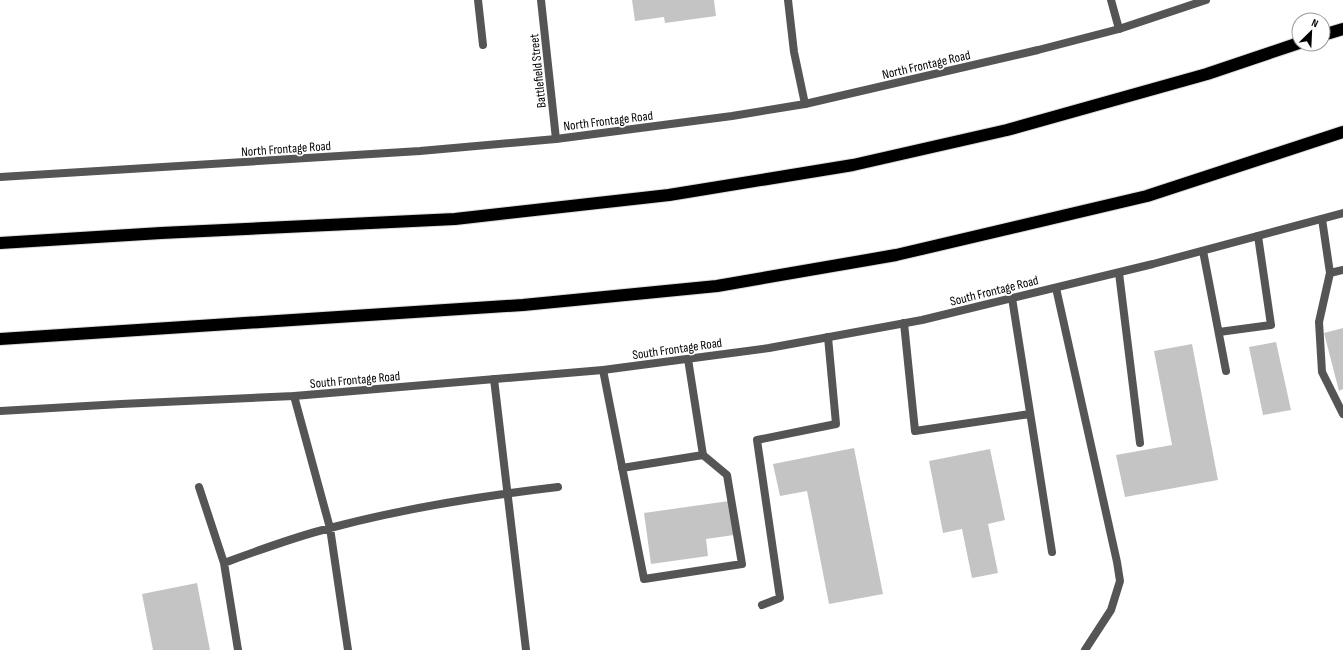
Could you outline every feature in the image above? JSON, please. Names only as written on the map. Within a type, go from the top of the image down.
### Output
[{"type":"highway","points":[[1331,33],[1343,29]]},
{"type":"highway","points":[[0,243],[455,219],[669,196],[853,165],[1008,130],[1207,74],[1291,46]]},
{"type":"highway","points":[[0,339],[523,305],[718,286],[896,254],[1147,196],[1343,132]]},
{"type":"street","points":[[478,0],[483,45]]},
{"type":"street","name":"Battlefield Street","points":[[541,0],[556,139]]},
{"type":"street","points":[[788,0],[794,52],[805,104]]},
{"type":"street","points":[[1111,0],[1119,30]]},
{"type":"street","name":"North Frontage Road","points":[[0,177],[420,152],[556,139],[732,116],[805,104],[1038,50],[1119,30],[1190,3],[1206,0]]},
{"type":"street","name":"South Frontage Road","points":[[0,411],[294,396],[603,370],[769,348],[904,323],[1056,288],[1343,214]]},
{"type":"street","points":[[1322,219],[1330,273],[1319,322],[1322,372],[1343,414]]},
{"type":"street","points":[[1219,332],[1271,325],[1258,236]]},
{"type":"street","points":[[1203,251],[1226,371]]},
{"type":"street","points":[[1330,273],[1343,270]]},
{"type":"street","points":[[1119,272],[1140,443]]},
{"type":"street","points":[[1056,288],[1120,581],[1111,610],[1085,650]]},
{"type":"street","points":[[1012,298],[1052,552]]},
{"type":"street","points":[[904,323],[915,431],[1030,414]]},
{"type":"street","points":[[762,605],[780,598],[757,440],[836,424],[828,337]]},
{"type":"street","points":[[603,370],[644,579],[742,564],[727,475],[703,455],[688,359]]},
{"type":"street","points":[[494,379],[526,650]]},
{"type":"street","points":[[294,396],[330,528],[348,650]]},
{"type":"street","points":[[622,468],[703,455]]},
{"type":"street","points":[[199,487],[224,563],[238,650]]},
{"type":"street","points":[[224,563],[279,543],[330,528],[439,504],[507,493],[558,487]]},
{"type":"building","points":[[632,0],[714,0],[716,16],[665,23],[664,17],[635,21]]},
{"type":"building","points":[[1343,328],[1343,389],[1339,391],[1324,333]]},
{"type":"building","points":[[1276,342],[1291,410],[1263,415],[1249,347]]},
{"type":"building","points":[[1192,344],[1218,480],[1125,497],[1116,455],[1172,445],[1154,351]]},
{"type":"building","points":[[854,448],[883,594],[829,604],[807,491],[780,496],[773,464]]},
{"type":"building","points":[[990,449],[1005,520],[988,524],[998,573],[972,578],[962,529],[943,533],[929,461]]},
{"type":"building","points":[[729,501],[734,535],[706,539],[708,556],[651,564],[644,513]]},
{"type":"building","points":[[197,583],[210,650],[153,650],[142,594]]}]
